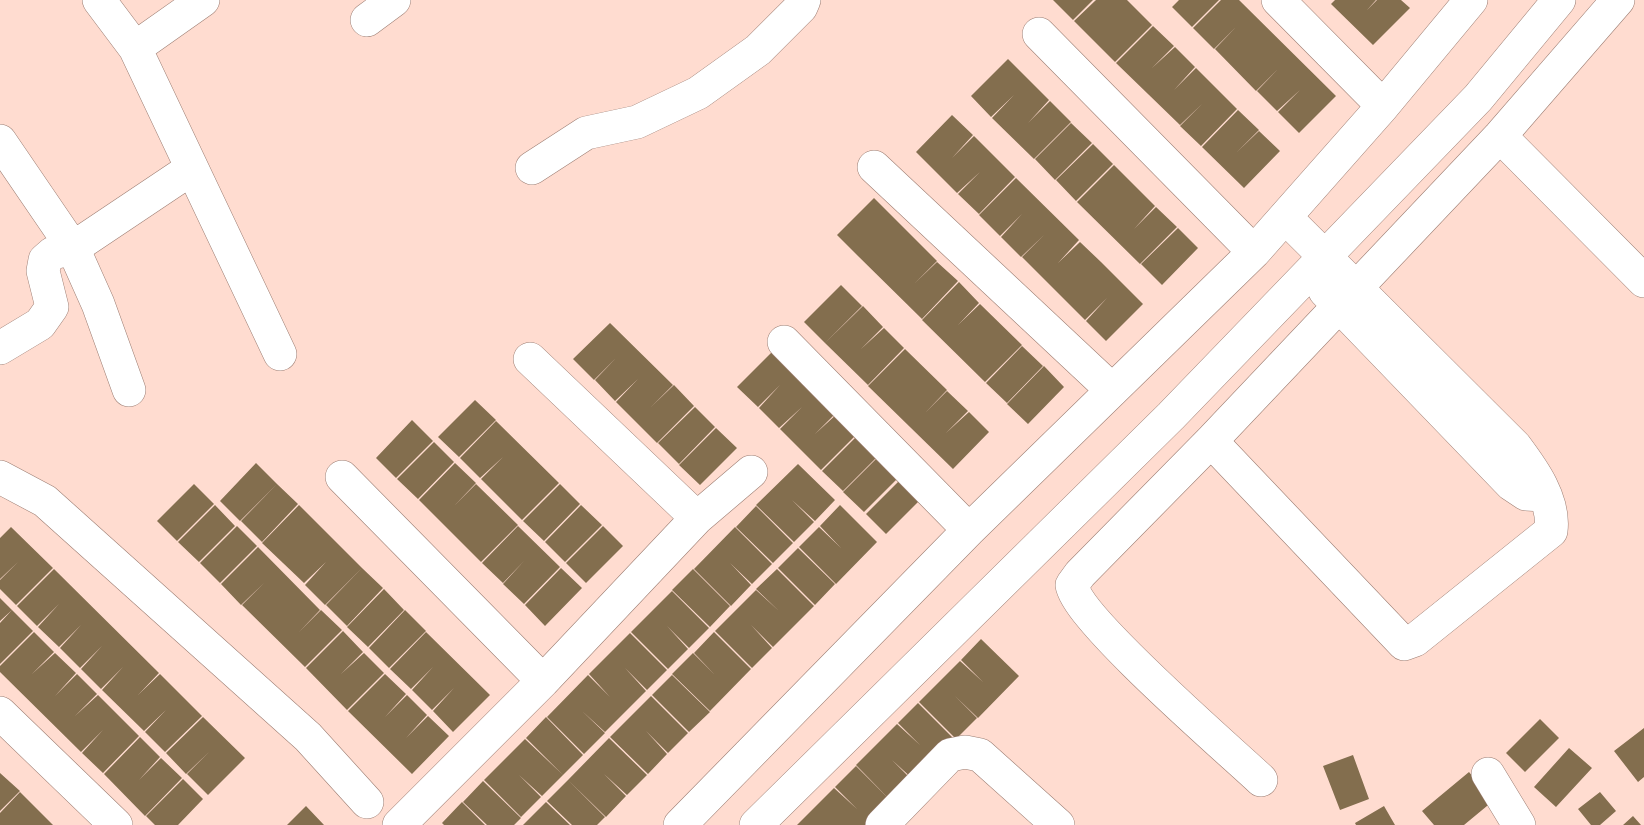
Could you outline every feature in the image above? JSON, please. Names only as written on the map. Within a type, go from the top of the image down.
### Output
[{"type":"street","points":[[99,0],[135,48],[280,354]]},
{"type":"street","points":[[135,48],[203,0]]},
{"type":"street","points":[[367,20],[394,0]]},
{"type":"street","points":[[532,168],[586,133],[637,122],[699,93],[758,50],[801,7],[804,0]]},
{"type":"street","points":[[1278,0],[1383,106]]},
{"type":"street","points":[[680,825],[969,530],[1254,252],[1383,106],[1471,0]]},
{"type":"street","points":[[756,825],[1171,416],[1478,98],[1559,0]]},
{"type":"street","points":[[1261,780],[1119,647],[1073,592],[1072,585],[1500,136],[1618,0]]},
{"type":"street","points":[[1039,34],[1254,252]]},
{"type":"street","points":[[1500,136],[1644,281]]},
{"type":"street","points":[[0,141],[74,248],[98,304],[129,390]]},
{"type":"street","points":[[874,167],[1112,390]]},
{"type":"street","points":[[0,348],[40,324],[52,307],[44,271],[45,260],[54,253],[74,248],[191,169]]},
{"type":"street","points":[[1211,441],[1404,644],[1415,640],[1551,531],[1552,519],[1544,495],[1526,494],[1511,483],[1348,297],[1315,265],[1285,217]]},
{"type":"street","points":[[784,342],[969,530]]},
{"type":"street","points":[[530,359],[697,518]]},
{"type":"street","points":[[399,825],[543,681],[697,518],[751,472]]},
{"type":"street","points":[[0,477],[45,501],[308,736],[367,802]]},
{"type":"street","points":[[342,477],[543,681]]},
{"type":"street","points":[[0,713],[116,825]]},
{"type":"street","points":[[882,825],[951,755],[965,752],[980,755],[1058,825]]},
{"type":"street","points":[[1488,774],[1519,825]]},
{"type":"building","points":[[1053,0],[1093,0],[1073,20]]},
{"type":"building","points":[[1096,0],[1127,0],[1152,25],[1115,62],[1074,21]]},
{"type":"building","points":[[1179,0],[1219,0],[1192,27],[1172,7]]},
{"type":"building","points":[[1221,0],[1239,0],[1336,96],[1299,133],[1278,112],[1300,90],[1277,111],[1257,91],[1278,69],[1256,91],[1215,49],[1236,27],[1214,49],[1193,28]]},
{"type":"building","points":[[1335,0],[1376,0],[1367,10],[1377,0],[1401,0],[1410,8],[1373,45],[1331,4]]},
{"type":"building","points":[[1153,26],[1174,46],[1152,68],[1175,47],[1195,67],[1174,90],[1196,68],[1237,109],[1201,146],[1180,126],[1202,104],[1180,125],[1116,63]]},
{"type":"building","points":[[1008,59],[1049,100],[1028,123],[1050,101],[1071,122],[1034,159],[992,118],[1014,95],[991,117],[971,96]]},
{"type":"building","points":[[1238,110],[1259,130],[1237,152],[1259,131],[1280,151],[1244,188],[1202,147]]},
{"type":"building","points":[[952,115],[973,135],[952,158],[974,136],[1015,177],[979,214],[958,194],[980,172],[957,193],[916,152]]},
{"type":"building","points":[[1071,123],[1092,143],[1055,180],[1035,159]]},
{"type":"building","points":[[1093,144],[1113,164],[1076,201],[1056,180]]},
{"type":"building","points":[[1114,165],[1155,206],[1134,229],[1156,207],[1177,227],[1140,264],[1077,202]]},
{"type":"building","points":[[1016,178],[1079,240],[1058,263],[1080,242],[1101,262],[1064,299],[1022,257],[1044,235],[1021,257],[1001,237],[1022,214],[1000,236],[979,215]]},
{"type":"building","points":[[874,198],[937,261],[915,283],[937,262],[958,281],[922,319],[837,235]]},
{"type":"building","points":[[1178,228],[1198,248],[1162,285],[1141,264]]},
{"type":"building","points":[[1101,262],[1143,304],[1106,341],[1086,321],[1107,298],[1085,320],[1064,299]]},
{"type":"building","points":[[959,282],[979,303],[958,325],[980,304],[1022,345],[985,382],[922,320]]},
{"type":"building","points":[[841,285],[862,306],[825,343],[804,322]]},
{"type":"building","points":[[863,306],[883,327],[861,349],[884,328],[904,348],[868,385],[825,343]]},
{"type":"building","points":[[610,323],[673,385],[651,407],[674,385],[694,406],[657,443],[616,402],[638,379],[615,401],[595,380],[616,358],[594,380],[573,359]]},
{"type":"building","points":[[1022,346],[1043,366],[1007,403],[986,383]]},
{"type":"building","points":[[905,349],[947,390],[925,413],[947,391],[968,411],[946,433],[969,412],[989,432],[953,469],[868,386]]},
{"type":"building","points":[[774,350],[837,412],[815,434],[838,413],[858,433],[821,470],[780,429],[802,407],[779,428],[759,408],[780,385],[758,407],[737,387]]},
{"type":"building","points":[[1044,366],[1064,387],[1028,424],[1007,404]]},
{"type":"building","points":[[475,400],[496,420],[459,457],[438,437]]},
{"type":"building","points":[[695,407],[715,427],[679,464],[658,443]]},
{"type":"building","points":[[412,420],[433,441],[396,478],[376,458]]},
{"type":"building","points":[[496,421],[559,483],[522,520],[481,479],[503,457],[480,478],[460,458]]},
{"type":"building","points":[[716,428],[737,448],[700,485],[679,465]]},
{"type":"building","points":[[859,434],[880,454],[843,491],[822,471]]},
{"type":"building","points":[[434,442],[454,462],[418,499],[397,479]]},
{"type":"building","points":[[880,455],[901,475],[864,512],[843,492]]},
{"type":"building","points":[[256,463],[277,484],[240,521],[220,501]]},
{"type":"building","points":[[455,463],[476,483],[454,506],[476,484],[518,525],[481,562],[419,500]]},
{"type":"building","points":[[798,464],[835,500],[815,521],[792,500],[814,522],[794,542],[756,505]]},
{"type":"building","points":[[903,477],[923,497],[886,534],[866,514]]},
{"type":"building","points":[[194,484],[214,504],[177,541],[157,521]]},
{"type":"building","points":[[277,484],[298,504],[262,542],[241,521]]},
{"type":"building","points":[[560,484],[580,504],[544,541],[523,521]]},
{"type":"building","points":[[215,505],[235,526],[199,562],[178,542]]},
{"type":"building","points":[[299,505],[362,568],[325,605],[305,585],[326,562],[304,583],[262,543]]},
{"type":"building","points":[[581,505],[602,525],[565,562],[545,542]]},
{"type":"building","points":[[840,505],[877,542],[836,584],[799,547],[819,527],[841,548],[820,526]]},
{"type":"building","points":[[756,506],[793,543],[773,563],[736,527]]},
{"type":"building","points":[[237,526],[257,546],[220,583],[200,563]]},
{"type":"building","points":[[518,526],[560,567],[524,604],[503,584],[524,561],[503,583],[482,563]]},
{"type":"building","points":[[603,526],[623,546],[586,583],[566,563]]},
{"type":"building","points":[[11,527],[53,568],[16,605],[0,589],[0,580],[18,562],[0,579],[0,538]]},
{"type":"building","points":[[735,527],[772,564],[752,584],[730,563],[751,585],[731,606],[694,569]]},
{"type":"building","points":[[258,547],[320,610],[299,632],[321,610],[342,630],[305,667],[242,605],[264,583],[241,605],[221,584]]},
{"type":"building","points":[[798,548],[835,584],[815,605],[778,568]]},
{"type":"building","points":[[362,568],[383,588],[347,626],[326,605]]},
{"type":"building","points":[[561,568],[582,588],[545,626],[525,605]]},
{"type":"building","points":[[54,569],[159,673],[138,695],[160,674],[202,716],[165,752],[145,732],[166,710],[144,731],[102,690],[123,667],[101,689],[81,669],[102,646],[80,668],[60,648],[81,625],[59,647],[38,627],[59,604],[37,626],[17,606]]},
{"type":"building","points":[[693,569],[730,606],[710,627],[672,590]]},
{"type":"building","points":[[777,569],[814,606],[773,647],[751,625],[772,648],[752,668],[715,631],[756,590],[779,611],[756,589]]},
{"type":"building","points":[[384,589],[404,610],[368,647],[347,627]]},
{"type":"building","points":[[672,591],[709,628],[689,648],[667,626],[688,649],[668,669],[631,632]]},
{"type":"building","points":[[0,598],[12,610],[0,621]]},
{"type":"building","points":[[12,610],[33,631],[0,664],[0,623]]},
{"type":"building","points":[[405,610],[426,631],[389,668],[369,648]]},
{"type":"building","points":[[343,631],[363,652],[341,674],[364,653],[384,673],[347,710],[306,668]]},
{"type":"building","points":[[34,632],[54,652],[32,674],[55,653],[76,673],[55,696],[77,674],[97,694],[75,716],[98,695],[139,736],[103,773],[82,753],[103,730],[81,752],[0,672],[0,666]]},
{"type":"building","points":[[426,632],[490,695],[453,732],[433,711],[454,688],[432,710],[412,690],[433,667],[411,689],[390,669]]},
{"type":"building","points":[[714,632],[751,669],[710,711],[672,674],[693,653],[715,675],[694,653]]},
{"type":"building","points":[[630,633],[667,670],[647,690],[625,668],[646,691],[605,732],[582,711],[605,733],[584,754],[547,717],[588,675],[610,697],[589,674]]},
{"type":"building","points":[[981,639],[1019,676],[978,718],[955,696],[977,718],[956,739],[919,702],[960,661],[983,682],[961,660]]},
{"type":"building","points":[[385,674],[406,694],[385,717],[407,695],[427,715],[406,738],[428,716],[449,736],[412,774],[348,711]]},
{"type":"building","points":[[672,675],[710,712],[689,732],[652,695]]},
{"type":"building","points":[[651,696],[688,733],[668,753],[646,731],[667,754],[648,774],[610,737]]},
{"type":"building","points":[[918,703],[955,740],[915,781],[892,760],[914,782],[893,803],[856,765],[897,724],[920,745],[898,723]]},
{"type":"building","points":[[203,717],[245,758],[208,795],[187,774],[209,752],[186,774],[166,753]]},
{"type":"building","points":[[546,717],[583,755],[563,775],[526,738]]},
{"type":"building","points":[[1540,719],[1559,738],[1525,772],[1506,753]]},
{"type":"building","points":[[1644,728],[1644,777],[1638,782],[1614,751]]},
{"type":"building","points":[[140,737],[160,757],[139,780],[161,758],[182,778],[145,816],[104,774]]},
{"type":"building","points":[[609,738],[647,775],[627,795],[604,774],[626,796],[606,817],[568,780]]},
{"type":"building","points":[[525,739],[563,775],[542,796],[519,775],[541,797],[521,817],[484,780]]},
{"type":"building","points":[[1569,748],[1592,768],[1556,807],[1534,787]]},
{"type":"building","points":[[1353,755],[1369,799],[1340,810],[1323,766]]},
{"type":"building","points":[[856,766],[893,803],[871,825],[797,825],[834,788],[857,809],[835,787]]},
{"type":"building","points":[[1469,772],[1493,801],[1464,825],[1434,825],[1422,811]]},
{"type":"building","points":[[0,773],[20,791],[0,811]]},
{"type":"building","points":[[183,779],[203,799],[178,825],[155,825],[146,816]]},
{"type":"building","points":[[568,780],[605,817],[597,825],[572,825],[547,801]]},
{"type":"building","points":[[483,781],[521,818],[514,825],[487,825],[463,802]]},
{"type":"building","points":[[20,792],[53,825],[0,825],[0,813]]},
{"type":"building","points":[[1600,792],[1616,811],[1600,825],[1591,825],[1578,809]]},
{"type":"building","points":[[462,802],[485,825],[444,825],[442,823]]},
{"type":"building","points":[[546,802],[570,825],[523,825]]},
{"type":"building","points":[[306,806],[324,825],[287,825]]},
{"type":"building","points":[[1384,806],[1395,825],[1356,825],[1355,823]]},
{"type":"building","points":[[1633,816],[1641,825],[1623,825]]}]
